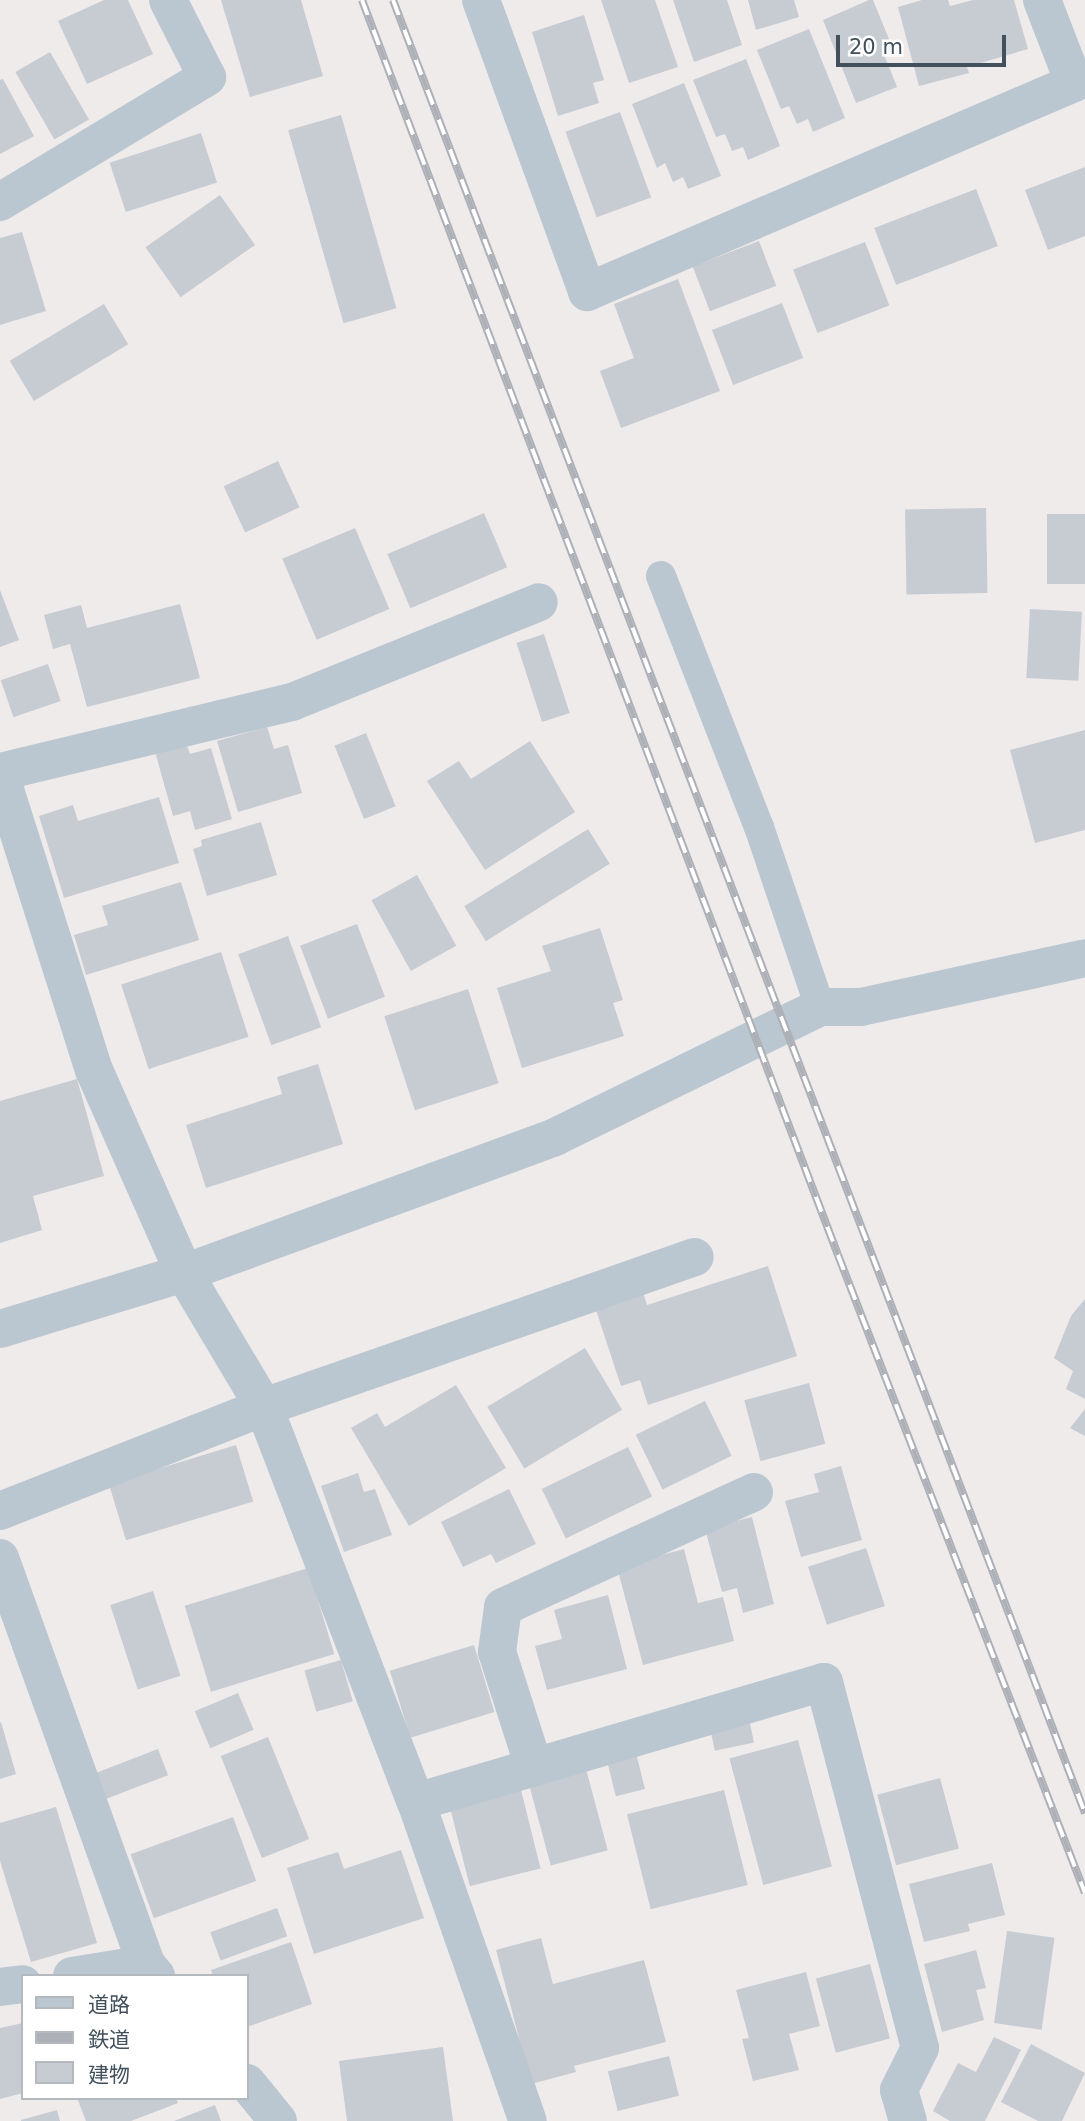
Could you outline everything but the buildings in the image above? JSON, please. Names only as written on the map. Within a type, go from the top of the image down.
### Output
[{"type":"street","points":[[0,202],[207,77],[168,0]]},
{"type":"street","points":[[481,0],[586,292],[1080,81],[1042,0]]},
{"type":"street","points":[[527,2121],[416,1802],[264,1407],[184,1273],[94,1070],[0,773],[292,702],[539,602]]},
{"type":"street","points":[[0,1329],[184,1273],[555,1137],[821,1007],[861,1007],[1085,958]]},
{"type":"street","points":[[0,1511],[264,1407],[695,1257]]},
{"type":"street","points":[[534,1767],[497,1652],[503,1607],[754,1492]]},
{"type":"street","points":[[0,1558],[151,1970],[98,1974]]},
{"type":"street","points":[[416,1802],[824,1682],[920,2048],[900,2090],[908,2121]]},
{"type":"street","points":[[0,1987],[21,1984]]},
{"type":"street","points":[[248,2085],[278,2121]]},
{"type":"lane","points":[[661,576],[759,827],[821,1007]]},
{"type":"railway","points":[[362,0],[838,1255],[1085,1893]]},
{"type":"railway","points":[[393,0],[1085,1813]]}]
